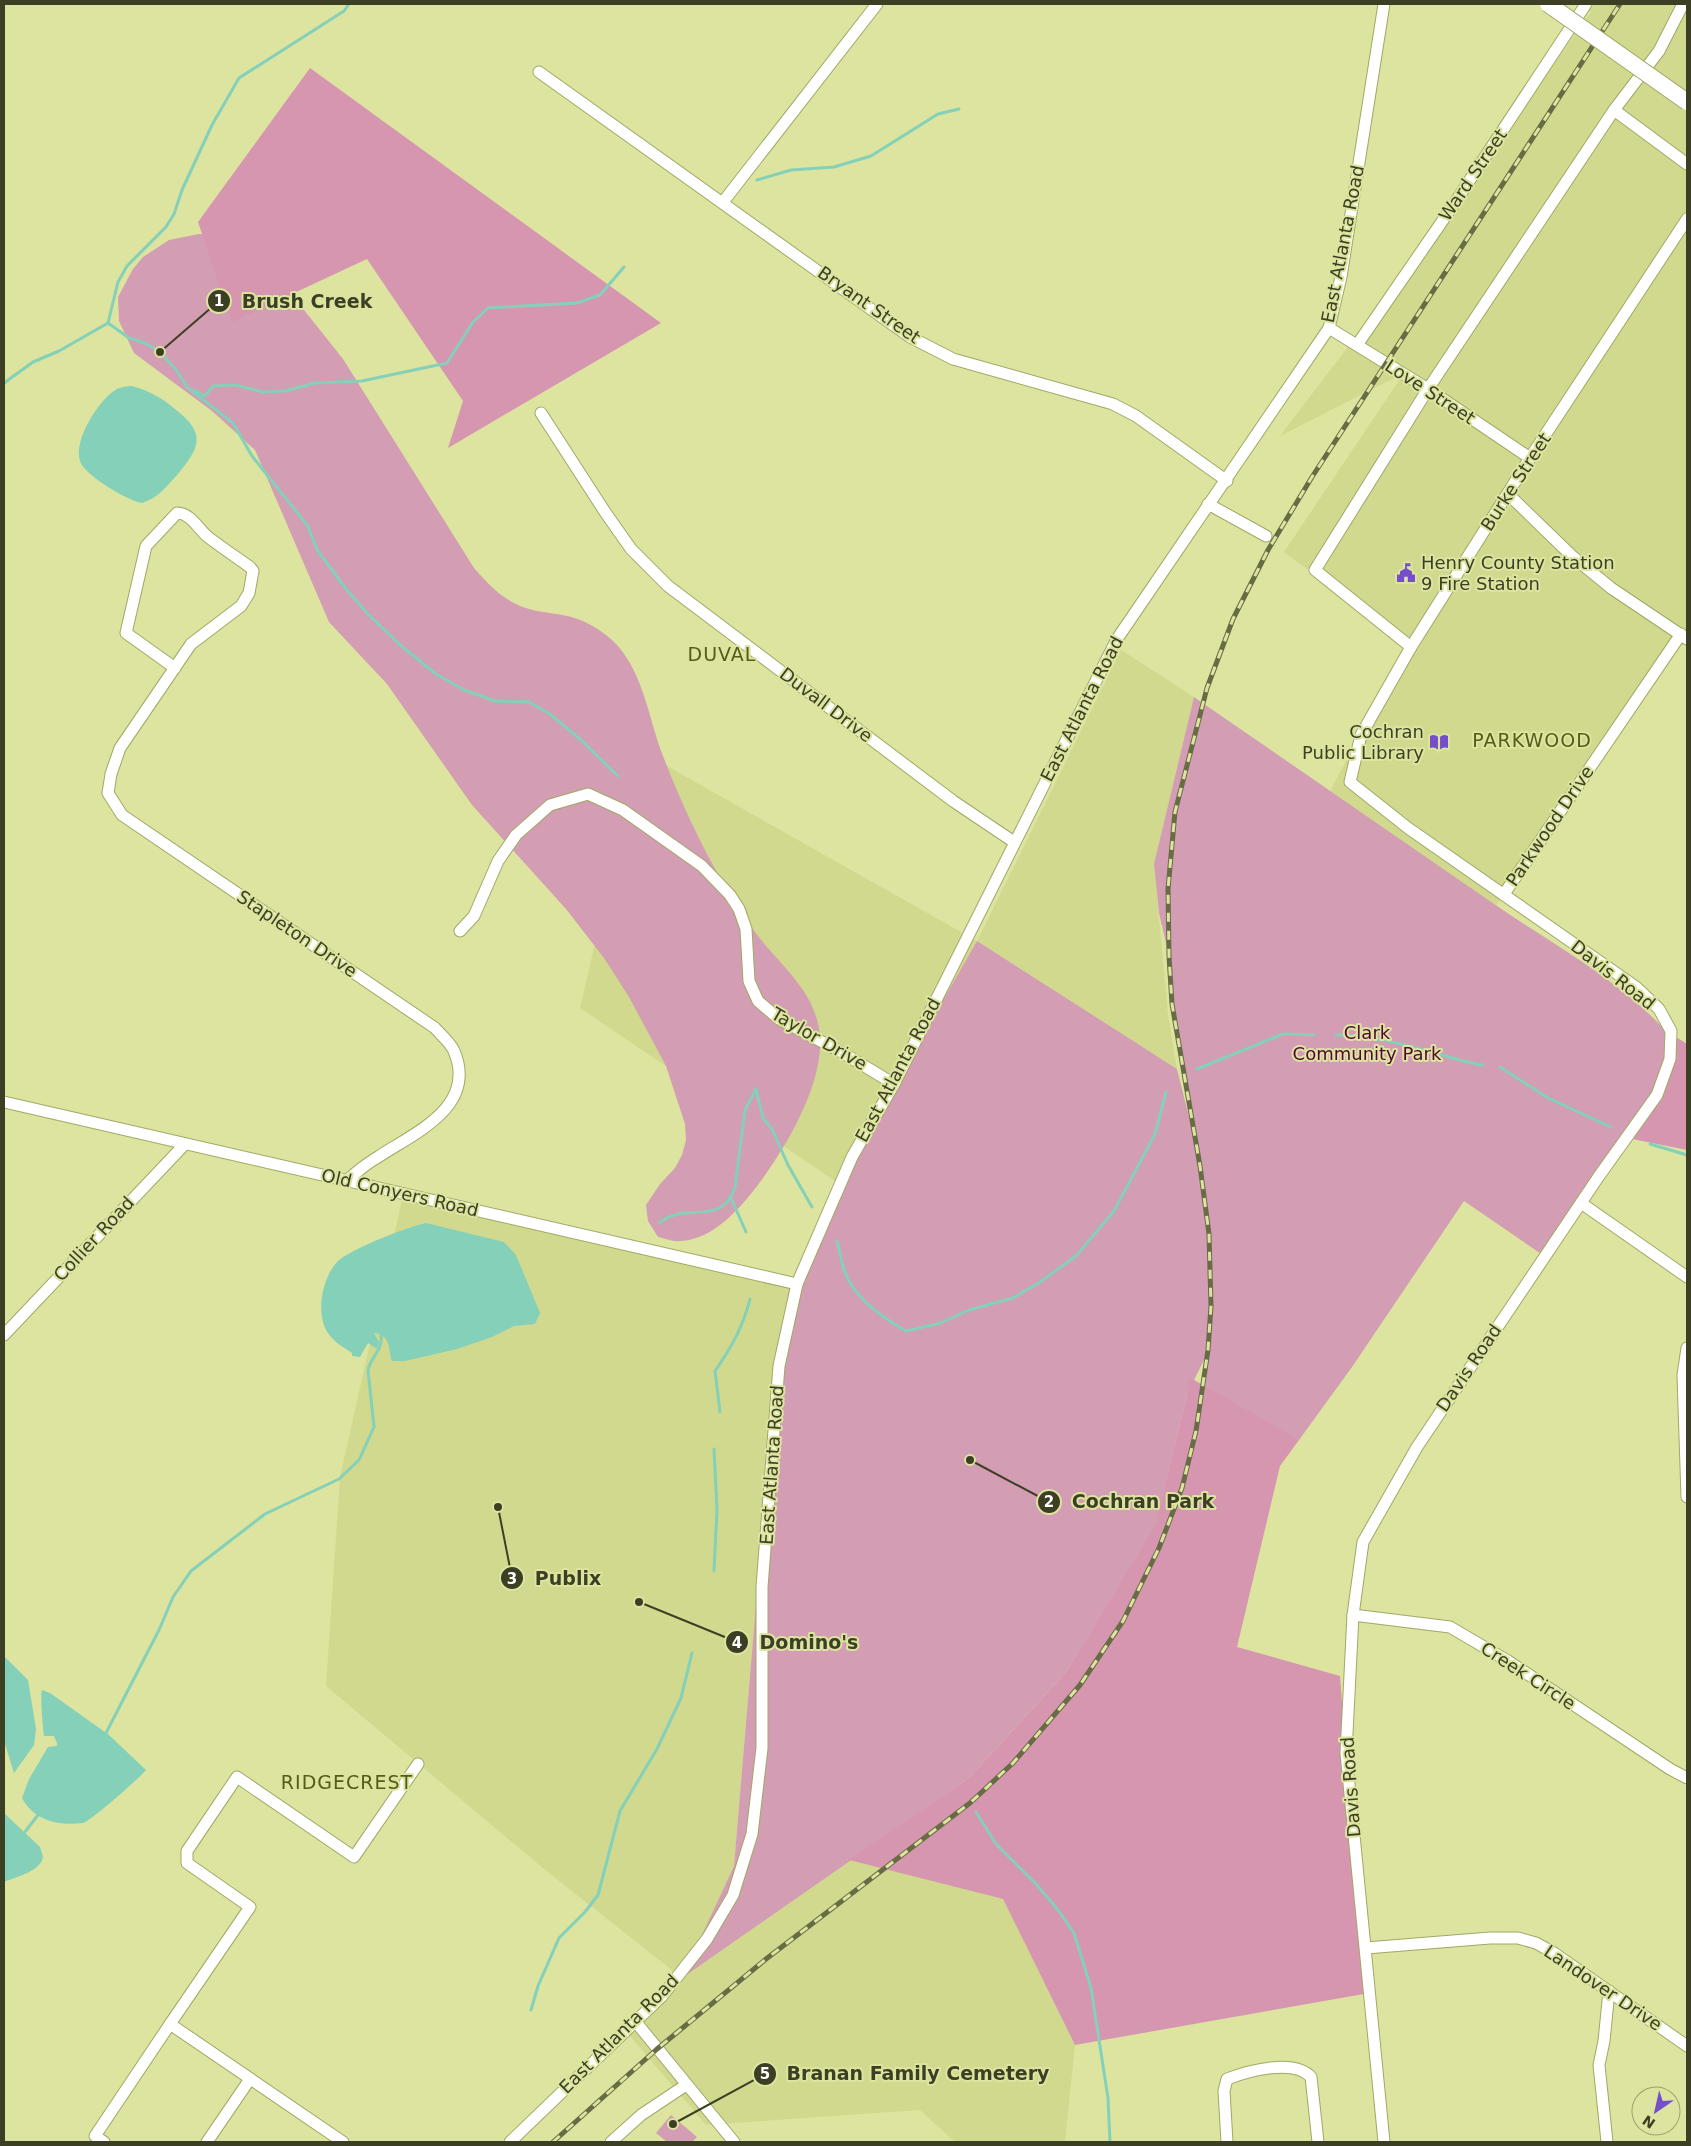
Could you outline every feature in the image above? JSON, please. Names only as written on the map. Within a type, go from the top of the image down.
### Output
[{"type":"highway","points":[[1548,4],[1687,102]]},
{"type":"street","name":"East Atlanta Road","points":[[510,2142],[662,1996],[720,1920],[733,1895],[752,1834],[762,1748],[762,1587],[778,1366],[797,1284],[852,1157],[894,1084],[1117,639],[1329,328],[1341,277],[1384,4]]},
{"type":"street","name":"Ward Street","points":[[1357,344],[1452,207],[1586,4]]},
{"type":"street","points":[[1411,647],[1315,570],[1428,390],[1614,110],[1659,51],[1683,4]]},
{"type":"street","points":[[723,202],[872,6]]},
{"type":"street","name":"Bryant Street","points":[[539,72],[910,337],[953,358],[1113,404],[1136,416],[1226,481]]},
{"type":"street","points":[[1614,110],[1687,164]]},
{"type":"street","name":"Burke Street","points":[[1350,782],[1361,734],[1411,647],[1530,458],[1687,219]]},
{"type":"street","name":"Love Street","points":[[1329,328],[1357,344],[1530,458]]},
{"type":"street","name":"Duvall Drive","points":[[541,413],[605,512],[631,548],[668,586],[953,801],[1014,842]]},
{"type":"street","points":[[1508,494],[1585,567],[1612,588],[1684,637]]},
{"type":"street","points":[[1208,504],[1266,536]]},
{"type":"street","name":"Stapleton Drive","points":[[175,668],[126,633],[146,546],[177,513],[181,513],[196,523],[206,535],[253,572],[249,593],[241,606],[191,644],[175,668],[120,748],[111,774],[108,792],[122,814],[435,1028],[454,1050],[460,1080],[452,1099],[439,1118],[377,1157],[347,1180]]},
{"type":"street","name":"Parkwood Drive","points":[[1504,894],[1684,637]]},
{"type":"street","name":"Davis Road","points":[[1350,782],[1408,828],[1636,988],[1659,1009],[1670,1031],[1670,1059],[1657,1095],[1416,1447],[1363,1542],[1353,1615],[1346,1753],[1384,2142]]},
{"type":"street","name":"Taylor Drive","points":[[460,931],[474,916],[498,862],[516,835],[550,805],[588,794],[623,810],[702,866],[730,895],[739,909],[746,928],[752,988],[758,1001],[779,1019],[843,1053],[894,1084]]},
{"type":"street","name":"Old Conyers Road","points":[[4,1102],[797,1284]]},
{"type":"street","name":"Collier Road","points":[[4,1335],[185,1144]]},
{"type":"street","points":[[1582,1203],[1687,1276]]},
{"type":"street","points":[[1687,1348],[1683,1375],[1687,1497]]},
{"type":"street","name":"Creek Circle","points":[[1353,1615],[1450,1627],[1508,1661],[1664,1765],[1687,1778]]},
{"type":"street","points":[[104,2142],[95,2136],[250,1907],[187,1863],[188,1851],[237,1777],[354,1857],[418,1764]]},
{"type":"street","name":"Landover Drive","points":[[1366,1948],[1490,1938],[1518,1938],[1536,1943],[1554,1953],[1687,2046]]},
{"type":"street","points":[[1607,2142],[1599,2065],[1609,1991]]},
{"type":"street","points":[[635,2021],[734,2142]]},
{"type":"street","points":[[170,2024],[250,2078],[328,2138],[343,2142]]},
{"type":"street","points":[[1227,2142],[1224,2091],[1227,2079],[1240,2074],[1288,2066],[1304,2070],[1311,2077],[1318,2142]]},
{"type":"street","points":[[207,2142],[250,2078]]},
{"type":"street","points":[[611,2142],[641,2115],[686,2084]]},
{"type":"shaded area","points":[[1580,4],[1687,4],[1687,638],[1678,633],[1496,906],[1330,791],[1409,645],[1284,552],[1404,373],[1280,436],[1424,247],[1591,12]]},
{"type":"shaded area","points":[[310,68],[661,323],[448,448],[463,401],[367,259],[232,322],[198,222]]},
{"type":"shaded area","points":[[1121,650],[1194,697],[1154,864],[1168,1014],[1177,1069],[977,941]]},
{"type":"shaded area","points":[[573,713],[977,941],[838,1183],[580,1008],[604,905]]},
{"type":"shaded area","points":[[1665,1030],[1687,1044],[1687,1150],[1632,1139],[1662,1094]]},
{"type":"shaded area","points":[[404,1191],[790,1283],[775,1379],[734,1866],[683,1977],[849,1860],[1003,1899],[1075,2045],[1065,2142],[955,2142],[920,2110],[706,2125],[624,2029],[682,1978],[544,1869],[326,1686],[340,1477]]},
{"type":"shaded area","points":[[1189,1377],[1299,1440],[1280,1466],[1237,1647],[1340,1676],[1364,1994],[1075,2045],[1003,1899],[849,1860],[969,1778],[1066,1672],[1155,1526],[1187,1394]]},
{"type":"green space","points":[[199,234],[214,235],[277,276],[343,359],[474,568],[489,584],[511,602],[584,622],[599,630],[617,645],[634,670],[670,772],[691,821],[715,868],[748,923],[797,982],[813,1007],[818,1021],[820,1037],[819,1055],[810,1092],[793,1130],[773,1163],[738,1209],[728,1219],[705,1234],[693,1239],[680,1241],[658,1237],[648,1221],[646,1205],[660,1184],[675,1168],[682,1155],[686,1140],[685,1124],[666,1066],[629,997],[604,958],[566,909],[472,805],[387,684],[329,622],[255,450],[212,411],[134,353],[119,321],[118,297],[133,269],[143,257],[169,240]]},
{"type":"green space","name":"Clark Community Park","points":[[1194,697],[1494,904],[1583,962],[1646,1011],[1665,1030],[1664,1058],[1657,1095],[1581,1203],[1550,1260],[1464,1201],[1352,1367],[1299,1440],[1203,1391],[1208,1352],[1187,1394],[1155,1527],[1066,1672],[969,1778],[682,1978],[734,1866],[775,1379],[790,1283],[838,1183],[977,941],[1177,1069],[1198,1153],[1172,1004],[1169,956],[1159,913],[1154,864]]},
{"type":"green space","points":[[671,2115],[697,2137],[692,2142],[667,2142],[656,2133]]},
{"type":"water","points":[[132,386],[155,395],[175,409],[192,426],[197,440],[191,456],[177,475],[157,495],[142,503],[117,493],[89,473],[80,461],[79,452],[80,442],[89,421],[103,402],[117,389]]},
{"type":"water","points":[[426,1223],[504,1242],[516,1255],[540,1313],[535,1324],[514,1326],[492,1337],[457,1349],[405,1361],[392,1361],[386,1339],[374,1333],[379,1342],[377,1349],[368,1343],[360,1357],[352,1356],[352,1353],[330,1336],[324,1325],[321,1306],[322,1296],[332,1268],[345,1256],[367,1245]]},
{"type":"water","points":[[4,1656],[28,1680],[36,1729],[34,1745],[14,1773],[4,1741]]},
{"type":"water","points":[[42,1690],[50,1693],[109,1735],[146,1770],[94,1816],[83,1823],[65,1824],[48,1820],[33,1812],[22,1798],[29,1779],[48,1747],[57,1746],[54,1736],[44,1736],[41,1704]]},
{"type":"water","points":[[4,1813],[40,1847],[43,1857],[38,1866],[33,1870],[4,1882]]},
{"type":"waterway","points":[[108,323],[118,282],[127,266],[166,227],[174,214],[182,190],[212,125],[239,78],[344,11],[349,4]]},
{"type":"waterway","points":[[757,180],[791,170],[834,167],[871,156],[938,114],[959,109]]},
{"type":"waterway","points":[[194,390],[205,396],[213,386],[235,385],[263,392],[285,391],[315,383],[362,381],[447,363],[473,322],[488,308],[577,303],[600,295],[624,267]]},
{"type":"waterway","points":[[108,323],[129,338],[145,343],[160,352],[177,371],[187,387],[233,423],[252,456],[307,525],[318,551],[346,589],[367,613],[399,644],[436,674],[464,690],[495,701],[529,702],[550,714],[581,740],[618,776]]},
{"type":"waterway","points":[[4,383],[33,362],[59,351],[108,323]]},
{"type":"waterway","points":[[1197,1069],[1283,1034],[1314,1035]]},
{"type":"waterway","points":[[1336,1035],[1360,1037],[1411,1046],[1483,1065]]},
{"type":"waterway","points":[[1500,1067],[1548,1098],[1611,1127]]},
{"type":"waterway","points":[[756,1089],[763,1118],[772,1129],[788,1165],[812,1207]]},
{"type":"waterway","points":[[659,1223],[669,1217],[680,1214],[711,1211],[721,1207],[729,1200],[735,1188],[745,1110],[756,1089]]},
{"type":"waterway","points":[[837,1241],[842,1264],[855,1290],[870,1306],[906,1331],[941,1323],[969,1310],[1013,1298],[1040,1282],[1076,1256],[1114,1211],[1155,1134],[1166,1092]]},
{"type":"waterway","points":[[1650,1144],[1687,1155]]},
{"type":"waterway","points":[[731,1198],[746,1232]]},
{"type":"waterway","points":[[720,1412],[715,1371],[736,1337],[750,1299]]},
{"type":"waterway","points":[[106,1733],[159,1630],[173,1597],[191,1571],[265,1514],[339,1479],[359,1460],[374,1427],[368,1370],[379,1349],[381,1335]]},
{"type":"waterway","points":[[714,1449],[717,1510],[714,1571]]},
{"type":"waterway","points":[[531,2010],[538,1986],[559,1938],[585,1912],[598,1895],[620,1811],[657,1749],[681,1698],[692,1653]]},
{"type":"waterway","points":[[976,1812],[996,1844],[1036,1884],[1074,1933],[1091,1988],[1108,2098],[1110,2142]]},
{"type":"waterway","points":[[25,1832],[38,1815]]},
{"type":"railway","points":[[553,2142],[657,2049],[766,1959],[970,1803],[1013,1763],[1080,1685],[1123,1621],[1159,1548],[1182,1488],[1196,1431],[1208,1350],[1211,1306],[1209,1234],[1200,1166],[1172,1004],[1168,889],[1175,812],[1207,688],[1233,619],[1268,550],[1312,477],[1620,4]]},
{"type":"place","name":"Brush Creek","points":[[160,352]]},
{"type":"place","name":"Henry County Station 9 Fire Station","points":[[1406,573]]},
{"type":"place","name":"Cochran Public Library","points":[[1439,742]]},
{"type":"place","name":"Cochran Park","points":[[970,1460]]},
{"type":"place","name":"Publix","points":[[498,1507]]},
{"type":"place","name":"Domino's","points":[[639,1602]]},
{"type":"place","name":"Branan Family Cemetery","points":[[673,2124]]},
{"type":"district","name":"DUVAL","points":[[722,654]]},
{"type":"district","name":"PARKWOOD","points":[[1532,740]]},
{"type":"district","name":"RIDGECREST","points":[[347,1782]]}]
